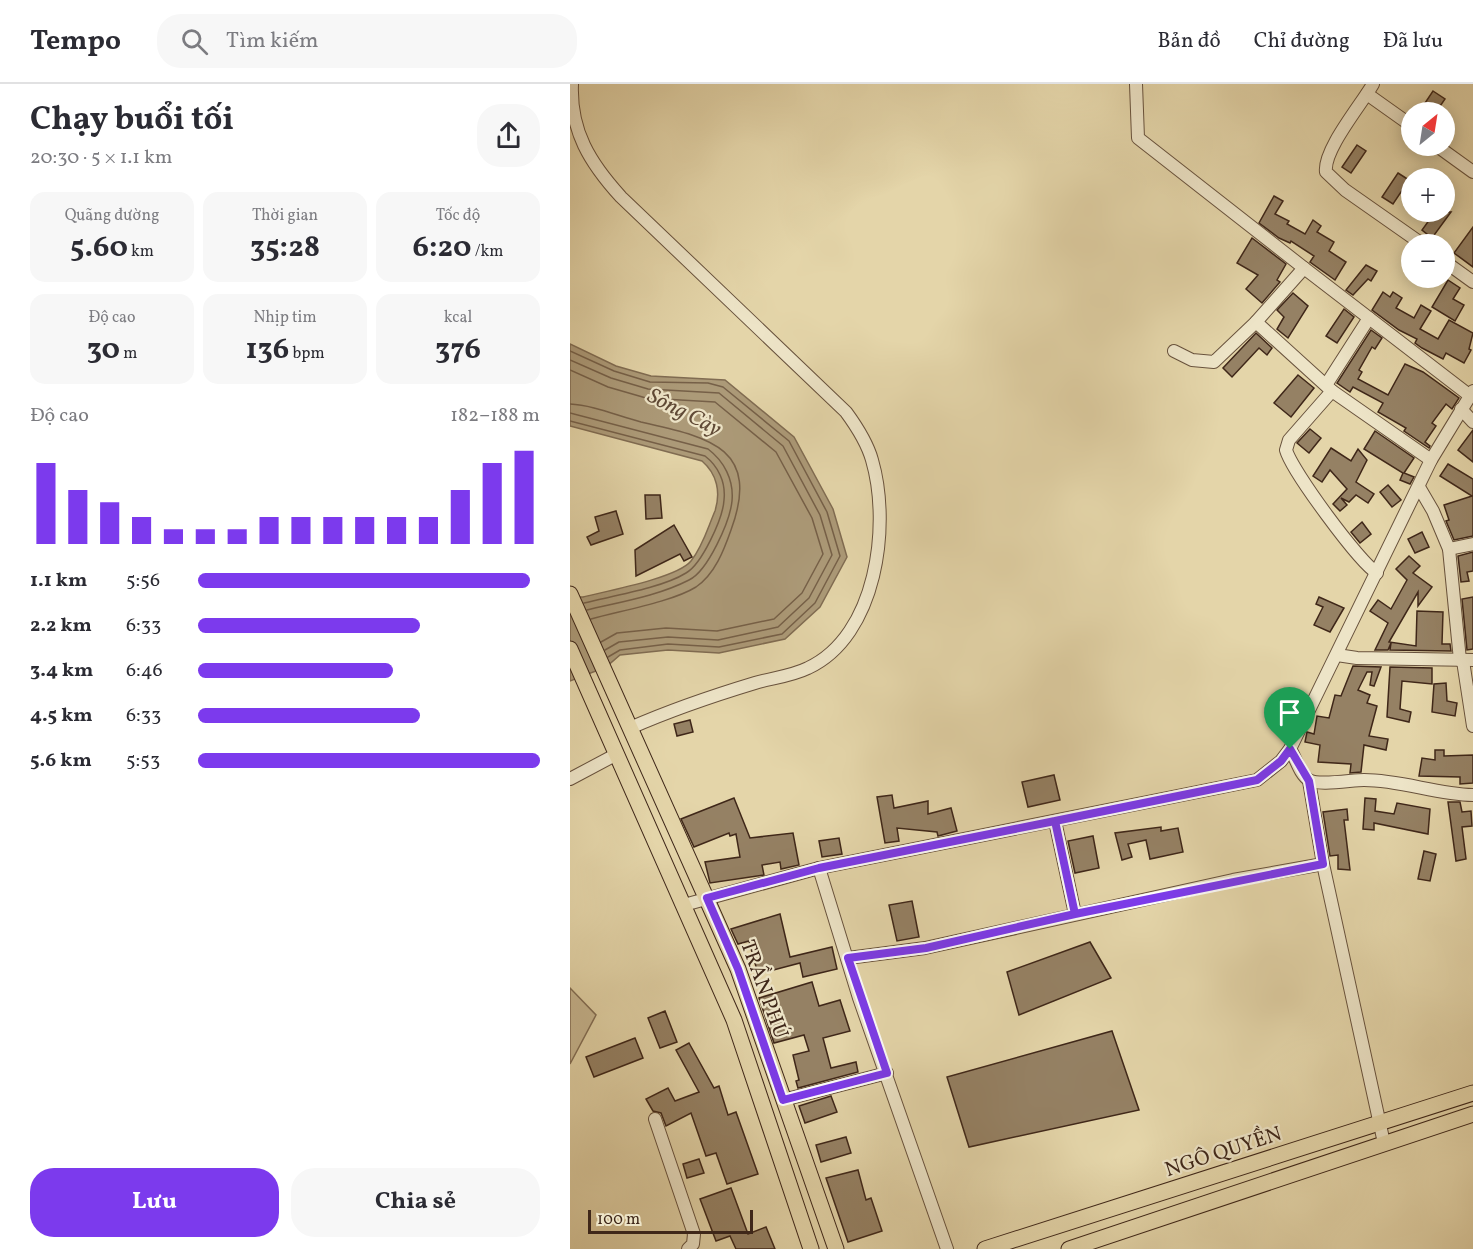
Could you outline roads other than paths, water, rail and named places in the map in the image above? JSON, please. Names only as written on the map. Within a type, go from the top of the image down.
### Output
[{"type":"main road","name":"TRẦN PHÚ","points":[[570,594],[738,969],[836,1249]]},
{"type":"main road","name":"TRẦN PHÚ","points":[[570,648],[734,1020],[811,1249]]},
{"type":"main road","name":"NGÔ QUYỀN","points":[[985,1249],[1473,1093]]},
{"type":"main road","name":"NGÔ QUYỀN","points":[[1069,1249],[1473,1114]]},
{"type":"street","points":[[572,84],[574,115],[579,137],[588,158],[621,197],[846,412],[857,427],[870,453],[880,510],[878,560],[864,600],[845,638],[826,657],[807,668],[688,703],[630,728]]},
{"type":"street","points":[[684,905],[819,868],[1257,780],[1281,761],[1290,749],[1431,460],[1471,393],[1369,318],[1138,138],[1136,84]]},
{"type":"street","points":[[1401,116],[1370,89],[1330,153],[1325,166],[1326,172],[1345,190],[1408,234]]},
{"type":"street","points":[[1451,156],[1473,172]]},
{"type":"street","points":[[1174,351],[1192,360],[1214,362],[1256,322],[1304,268]]},
{"type":"street","points":[[1455,269],[1473,282]]},
{"type":"street","points":[[1369,318],[1329,388],[1289,440],[1286,450],[1324,508],[1366,564],[1377,573]]},
{"type":"street","points":[[1256,322],[1329,388],[1431,460]]},
{"type":"street","points":[[1461,409],[1473,422]]},
{"type":"street","points":[[1419,487],[1433,511],[1449,549],[1473,726]]},
{"type":"street","points":[[1449,549],[1473,544]]},
{"type":"street","points":[[1337,655],[1357,658],[1465,660]]},
{"type":"street","points":[[1290,749],[1309,781],[1323,864],[1384,1143]]},
{"type":"street","points":[[570,779],[617,754]]},
{"type":"street","points":[[1309,781],[1316,783],[1346,780],[1399,782],[1473,795]]},
{"type":"street","points":[[1055,821],[1075,914]]},
{"type":"street","points":[[848,958],[917,949],[1075,914],[1323,864]]},
{"type":"street","points":[[819,868],[947,1249]]},
{"type":"street","points":[[783,1100],[887,1073]]},
{"type":"street","points":[[655,1119],[694,1234],[693,1244],[688,1249]]},
{"type":"water","name":"Sông Cày","points":[[570,344],[616,366],[651,376],[725,380],[794,437],[833,509],[847,557],[820,607],[785,639],[719,653],[668,650],[620,655],[606,667],[570,681],[570,597],[583,597],[641,583],[683,567],[691,561],[702,543],[718,497],[714,478],[702,461],[570,426]]}]
